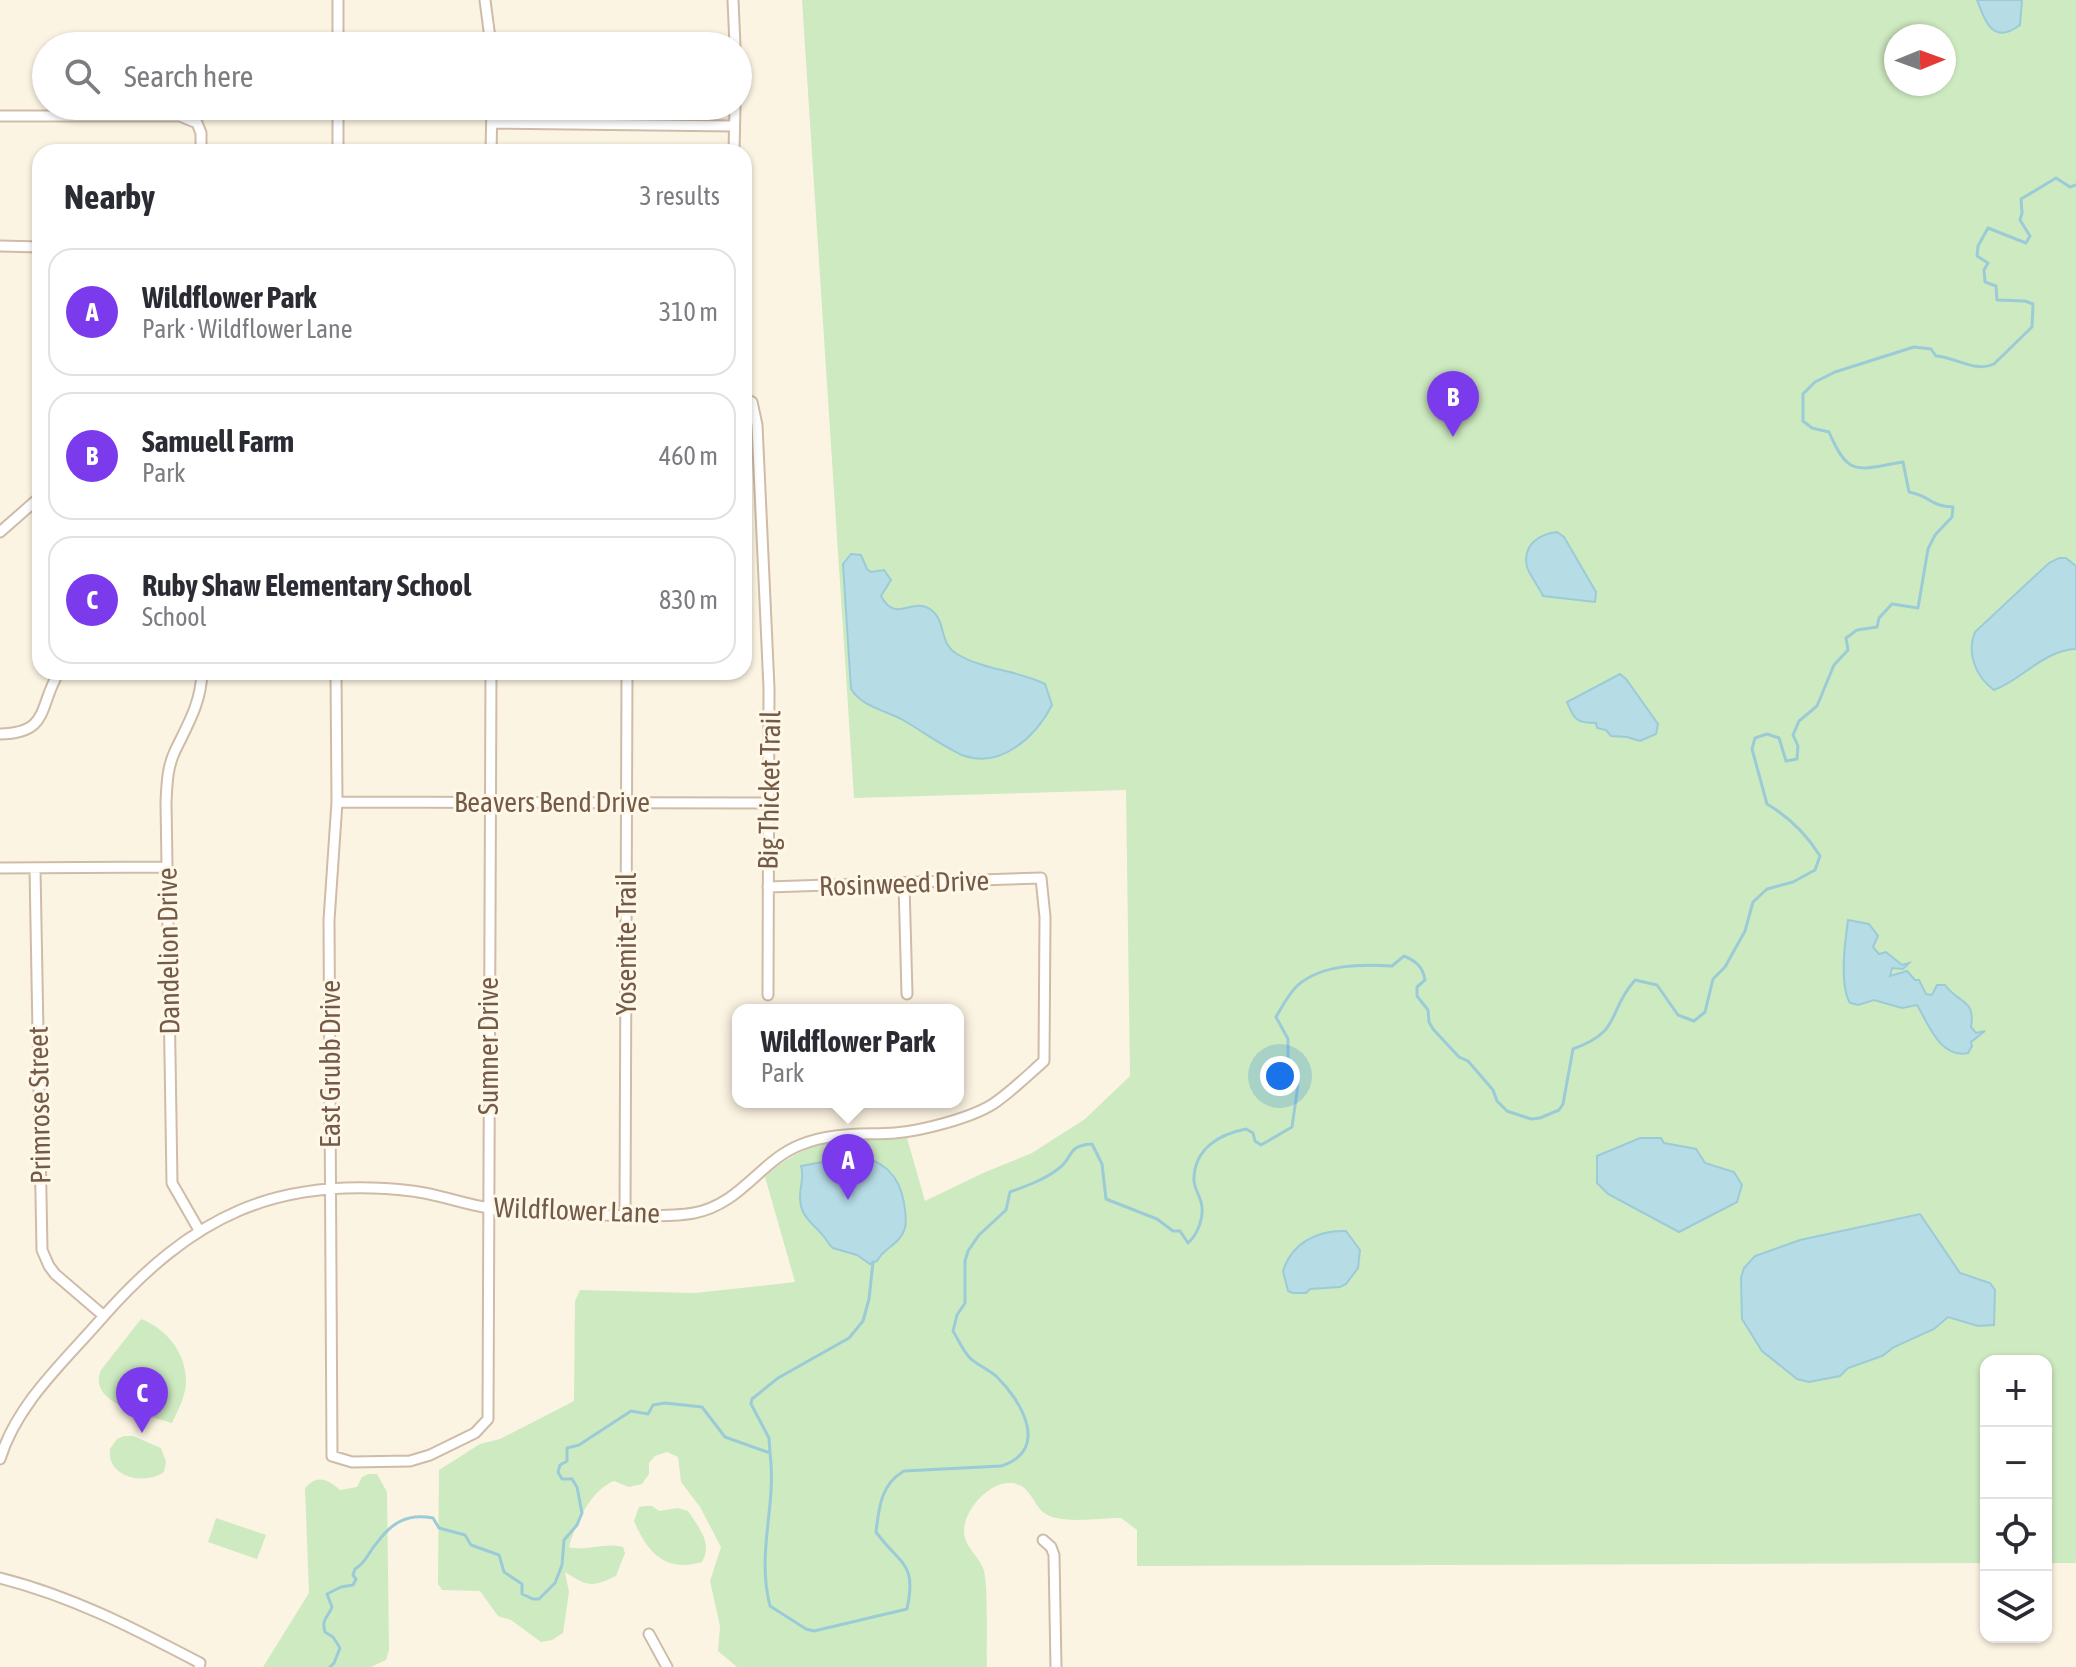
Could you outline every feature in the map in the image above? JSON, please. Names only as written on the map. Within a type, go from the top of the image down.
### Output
[{"type":"street","points":[[338,0],[338,32]]},
{"type":"street","points":[[485,0],[489,32]]},
{"type":"street","points":[[733,0],[734,32]]},
{"type":"street","points":[[0,116],[32,116]]},
{"type":"street","points":[[190,120],[197,123],[201,144]]},
{"type":"street","points":[[338,120],[338,144]]},
{"type":"street","points":[[734,120],[734,144]]},
{"type":"street","points":[[491,144],[492,123],[734,126]]},
{"type":"street","points":[[0,246],[32,247]]},
{"type":"street","name":"Big Thicket Trail","points":[[752,402],[757,425],[769,688],[768,995]]},
{"type":"street","points":[[0,532],[32,503]]},
{"type":"street","points":[[0,734],[21,733],[34,726],[55,680]]},
{"type":"street","name":"Dandelion Drive","points":[[199,1230],[172,1183],[167,775],[174,752],[194,714],[200,680]]},
{"type":"street","name":"East Grubb Drive","points":[[336,680],[337,802],[329,920],[332,1456],[352,1462],[410,1461],[430,1455],[475,1433],[488,1419]]},
{"type":"street","name":"Sumner Drive","points":[[488,1419],[491,680]]},
{"type":"street","name":"Yosemite Trail","points":[[625,1215],[627,680]]},
{"type":"street","name":"Beavers Bend Drive","points":[[337,802],[767,803]]},
{"type":"street","points":[[0,868],[167,867]]},
{"type":"street","name":"Primrose Street","points":[[35,869],[42,1250],[55,1274],[104,1316]]},
{"type":"street","name":"Wildflower Lane","points":[[0,1459],[2,1445],[37,1392],[149,1268],[199,1230],[230,1214],[267,1201],[332,1188],[411,1191],[487,1208],[540,1213],[695,1213],[737,1195],[768,1165],[797,1146],[833,1135],[927,1129],[992,1104],[1044,1061],[1045,917],[1041,878]]},
{"type":"street","name":"Rosinweed Drive","points":[[768,887],[1041,878]]},
{"type":"street","points":[[904,884],[907,994]]},
{"type":"street","points":[[1043,1540],[1054,1555],[1056,1667]]},
{"type":"street","points":[[0,1578],[38,1588],[98,1611],[200,1665]]},
{"type":"street","points":[[649,1634],[667,1667]]},
{"type":"green space","points":[[802,0],[2076,0],[2076,1563],[2052,1563],[2052,1355],[1980,1355],[1980,1563],[1137,1566],[1137,1530],[1121,1518],[1069,1520],[1050,1516],[1040,1509],[1023,1487],[1010,1483],[983,1495],[970,1512],[964,1530],[985,1576],[987,1667],[737,1667],[718,1651],[720,1626],[710,1581],[721,1547],[700,1507],[681,1482],[678,1457],[667,1452],[655,1456],[649,1463],[649,1474],[642,1484],[629,1487],[614,1481],[598,1492],[585,1509],[569,1547],[616,1546],[623,1547],[625,1553],[616,1576],[595,1584],[584,1583],[565,1572],[569,1592],[563,1633],[552,1640],[541,1642],[511,1620],[498,1616],[480,1591],[442,1590],[438,1584],[439,1470],[480,1444],[500,1439],[574,1401],[575,1301],[580,1290],[695,1293],[795,1282],[765,1177],[782,1163],[815,1146],[831,1142],[907,1138],[925,1201],[1032,1153],[1085,1119],[1130,1076],[1126,790],[854,798]]},
{"type":"green space","points":[[141,1319],[167,1336],[183,1361],[186,1387],[172,1423],[135,1412],[111,1400],[99,1382],[101,1370]]},
{"type":"green space","points":[[133,1436],[161,1448],[166,1462],[164,1472],[138,1478],[120,1472],[110,1459],[110,1449],[117,1439]]},
{"type":"green space","points":[[377,1474],[387,1492],[389,1650],[386,1660],[371,1667],[263,1667],[309,1593],[305,1488],[318,1480],[327,1481],[340,1490],[357,1487],[362,1477]]},
{"type":"green space","points":[[652,1506],[659,1511],[678,1508],[688,1511],[705,1542],[702,1562],[678,1565],[651,1550],[634,1521],[639,1507]]},
{"type":"green space","points":[[216,1518],[266,1535],[257,1559],[208,1542]]},
{"type":"water","points":[[1977,0],[2022,0],[2020,25],[2011,31],[1997,32],[1987,23]]},
{"type":"water","points":[[1557,532],[1564,537],[1596,592],[1595,602],[1543,596],[1530,574],[1526,559],[1533,542]]},
{"type":"water","points":[[851,554],[861,555],[871,572],[884,570],[891,580],[881,596],[892,608],[923,606],[930,609],[939,619],[947,644],[957,654],[1045,684],[1052,705],[1037,728],[1003,754],[976,758],[962,755],[856,695],[851,689],[843,564]]},
{"type":"water","points":[[2066,558],[2076,566],[2076,649],[2054,654],[1994,690],[1974,664],[1972,640],[1975,632],[2049,563]]},
{"type":"water","points":[[1620,674],[1658,724],[1656,734],[1640,741],[1611,736],[1606,730],[1597,728],[1596,723],[1580,721],[1572,713],[1567,702]]},
{"type":"water","points":[[1848,920],[1869,924],[1878,936],[1873,947],[1879,954],[1886,952],[1902,965],[1909,963],[1903,969],[1892,968],[1890,976],[1907,971],[1919,980],[1926,994],[1932,995],[1937,985],[1945,985],[1969,1006],[1971,1027],[1976,1033],[1985,1031],[1971,1042],[1968,1053],[1950,1051],[1942,1045],[1917,1005],[1902,1008],[1874,1000],[1858,1005],[1850,1003],[1844,974]]},
{"type":"water","points":[[1640,1138],[1661,1138],[1664,1143],[1696,1149],[1705,1163],[1734,1172],[1742,1185],[1737,1202],[1679,1232],[1608,1194],[1597,1183],[1597,1156]]},
{"type":"water","points":[[854,1156],[881,1165],[894,1176],[905,1209],[903,1234],[877,1261],[870,1264],[857,1255],[833,1248],[803,1212],[801,1205],[801,1166]]},
{"type":"water","points":[[1920,1214],[1960,1273],[1990,1283],[1995,1290],[1994,1325],[1978,1326],[1948,1317],[1934,1329],[1894,1347],[1882,1356],[1848,1368],[1840,1376],[1809,1382],[1797,1379],[1762,1351],[1742,1319],[1741,1278],[1744,1268],[1755,1256],[1800,1240]]},
{"type":"water","points":[[1346,1231],[1360,1250],[1358,1268],[1346,1284],[1310,1289],[1306,1293],[1288,1291],[1283,1271],[1299,1246],[1325,1233]]},
{"type":"waterway","points":[[330,1667],[340,1648],[333,1637],[325,1632],[324,1621],[332,1607],[327,1594],[353,1585],[355,1569],[388,1530],[407,1518],[433,1518],[439,1528],[465,1535],[471,1545],[499,1555],[504,1572],[522,1584],[522,1594],[539,1599],[555,1583],[562,1565],[564,1540],[577,1525],[582,1513],[577,1487],[572,1479],[562,1479],[558,1472],[560,1465],[567,1461],[567,1448],[579,1445],[631,1411],[648,1414],[653,1405],[665,1403],[702,1407],[725,1437],[770,1453],[771,1492],[765,1566],[770,1606],[814,1631],[907,1609],[910,1594],[908,1573],[876,1532],[880,1505],[890,1482],[904,1471],[1001,1466],[1016,1459],[1025,1449],[1028,1437],[1027,1424],[1014,1398],[996,1376],[970,1358],[953,1331],[957,1315],[965,1303],[965,1261],[968,1251],[979,1235],[1006,1210],[1010,1192],[1047,1176],[1063,1165],[1078,1147],[1092,1144],[1102,1164],[1106,1199],[1157,1219],[1173,1231],[1180,1231],[1188,1243],[1198,1230],[1201,1219],[1202,1207],[1194,1178],[1195,1167],[1204,1151],[1218,1139],[1236,1131],[1246,1129],[1261,1145],[1292,1127],[1298,1085],[1288,1058],[1288,1039],[1276,1017],[1292,992],[1308,978],[1343,967],[1392,966],[1404,956],[1412,960],[1424,975],[1425,980],[1417,987],[1417,996],[1428,1010],[1433,1029],[1459,1057],[1468,1061],[1507,1111],[1531,1119],[1559,1110],[1563,1104],[1573,1049],[1589,1042],[1607,1028],[1635,980],[1657,985],[1678,1015],[1694,1021],[1705,1012],[1713,979],[1725,967],[1745,931],[1753,902],[1767,889],[1793,882],[1815,870],[1820,856],[1797,827],[1767,804],[1752,749],[1755,738],[1767,734],[1779,738],[1786,761],[1797,759],[1798,746],[1793,735],[1799,721],[1817,706],[1834,665],[1848,650],[1846,638],[1857,630],[1877,627],[1879,618],[1892,604],[1918,608],[1928,549],[1935,535],[1952,517],[1953,507],[1939,505],[1909,492],[1903,462],[1865,468],[1849,464],[1829,432],[1812,428],[1803,421],[1803,394],[1815,382],[1835,372],[1914,347],[1931,349],[1936,356],[1972,366],[1994,364],[2032,327],[2033,304],[1997,300],[1996,286],[1985,282],[1984,270],[1988,263],[1977,256],[1978,246],[1988,228],[2026,243],[2030,236],[2020,220],[2021,199],[2056,178],[2070,187],[2076,185]]},
{"type":"waterway","points":[[770,1453],[769,1438],[751,1404],[752,1399],[778,1378],[849,1338],[863,1321],[873,1262]]},
{"type":"place","name":"Samuell Farm","points":[[1453,437]]},
{"type":"place","name":"Wildflower Park","points":[[848,1200]]},
{"type":"place","name":"Ruby Shaw Elementary School","points":[[142,1433]]}]
